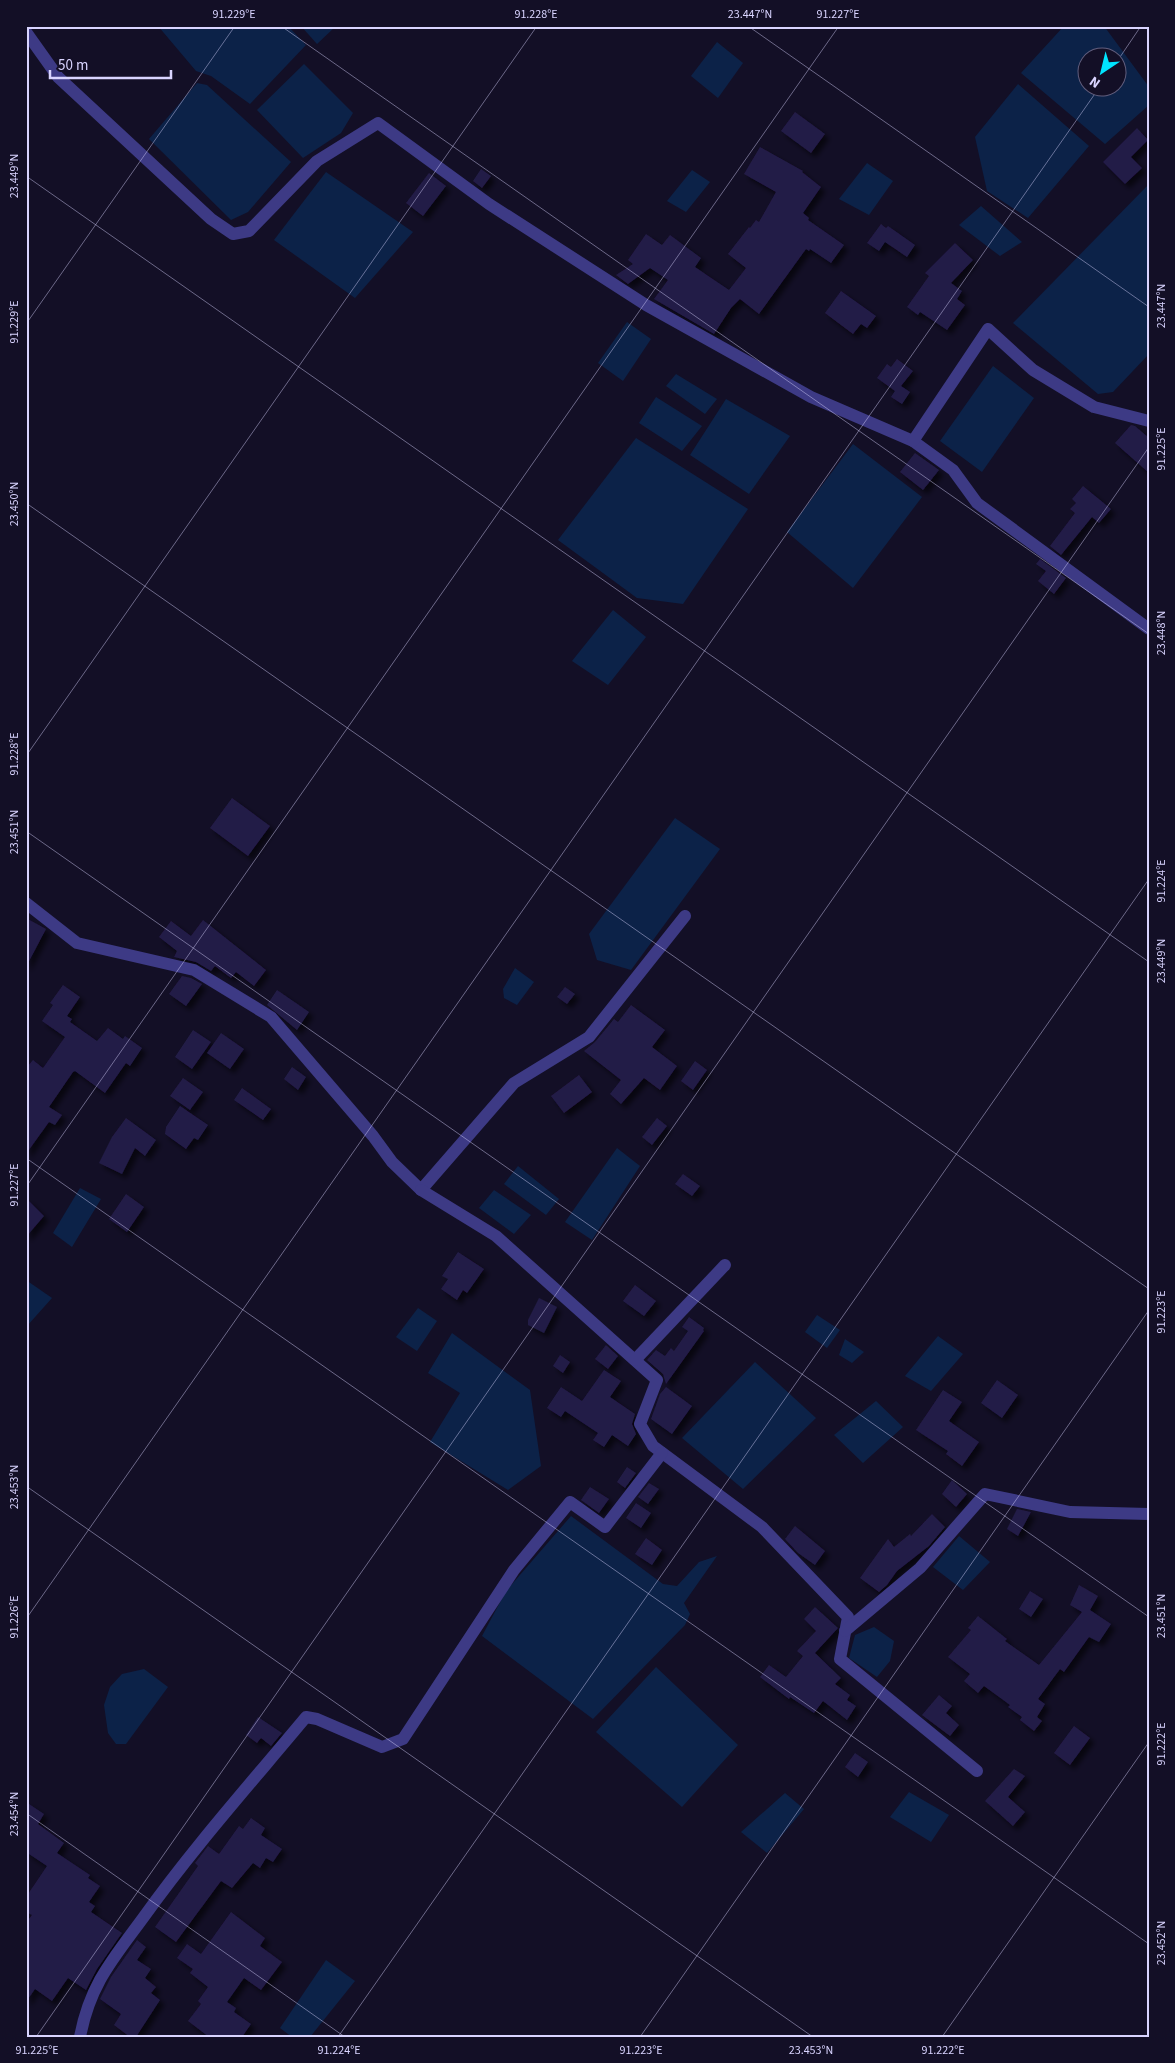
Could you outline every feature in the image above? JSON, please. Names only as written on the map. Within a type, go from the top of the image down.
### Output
[{"type":"street","points":[[26,32],[58,77],[210,219],[233,234],[249,231],[317,161],[378,123],[489,204],[646,305],[811,397],[913,441],[953,470],[977,503],[1149,629]]},
{"type":"street","points":[[913,441],[988,329],[1033,370],[1094,408],[1149,420]]},
{"type":"street","points":[[26,903],[78,943],[194,970],[270,1018],[374,1136],[392,1162],[421,1190],[496,1236],[657,1380],[640,1424],[653,1446],[762,1527],[848,1617],[840,1660],[977,1771]]},
{"type":"street","points":[[421,1190],[514,1082],[589,1037],[685,916]]},
{"type":"street","points":[[635,1360],[725,1265]]},
{"type":"street","points":[[80,2037],[92,1994],[112,1960],[171,1879],[306,1717],[317,1719],[382,1747],[403,1739],[514,1570],[570,1502],[605,1527],[662,1453]]},
{"type":"street","points":[[846,1631],[920,1568],[985,1494],[1070,1512],[1149,1514]]},
{"type":"water","points":[[158,26],[288,26],[306,45],[250,104],[211,76],[196,71]]},
{"type":"water","points":[[301,26],[336,26],[317,44]]},
{"type":"water","points":[[1064,26],[1104,26],[1120,48],[1078,48],[1078,98],[1128,98],[1128,59],[1149,87],[1149,105],[1105,144],[1021,73]]},
{"type":"water","points":[[717,42],[743,63],[718,98],[691,76]]},
{"type":"water","points":[[304,64],[353,113],[341,133],[303,158],[257,110]]},
{"type":"water","points":[[197,83],[207,85],[291,162],[248,212],[231,220],[149,139]]},
{"type":"water","points":[[1018,84],[1089,146],[1028,218],[987,191],[975,137]]},
{"type":"water","points":[[867,163],[893,181],[869,215],[839,199]]},
{"type":"water","points":[[692,170],[710,182],[686,212],[667,201]]},
{"type":"water","points":[[326,172],[413,232],[355,298],[274,240]]},
{"type":"water","points":[[1149,184],[1149,354],[1113,392],[1098,394],[1013,323]]},
{"type":"water","points":[[981,206],[1022,242],[1000,256],[959,225]]},
{"type":"water","points":[[627,322],[651,339],[623,381],[598,363]]},
{"type":"water","points":[[993,366],[1034,398],[982,472],[940,441]]},
{"type":"water","points":[[676,374],[717,399],[705,414],[666,386]]},
{"type":"water","points":[[656,397],[702,426],[682,451],[639,423]]},
{"type":"water","points":[[726,399],[790,436],[749,494],[690,455]]},
{"type":"water","points":[[636,438],[748,509],[683,604],[637,598],[558,540]]},
{"type":"water","points":[[853,444],[922,497],[853,588],[787,532]]},
{"type":"water","points":[[613,610],[646,637],[608,685],[572,661]]},
{"type":"water","points":[[675,818],[720,849],[631,970],[597,960],[589,934]]},
{"type":"water","points":[[515,968],[534,982],[517,1005],[504,998],[503,989]]},
{"type":"water","points":[[617,1148],[640,1166],[592,1240],[565,1222]]},
{"type":"water","points":[[518,1166],[559,1199],[546,1215],[504,1184]]},
{"type":"water","points":[[80,1188],[101,1199],[72,1247],[53,1233]]},
{"type":"water","points":[[494,1190],[531,1215],[514,1234],[479,1208]]},
{"type":"water","points":[[26,1280],[52,1298],[27,1326],[26,1325]]},
{"type":"water","points":[[418,1308],[437,1321],[417,1351],[396,1337]]},
{"type":"water","points":[[817,1315],[840,1330],[827,1348],[805,1332]]},
{"type":"water","points":[[452,1333],[530,1390],[541,1466],[508,1490],[430,1442],[460,1393],[428,1373]]},
{"type":"water","points":[[938,1336],[963,1354],[931,1391],[905,1376]]},
{"type":"water","points":[[845,1339],[864,1352],[852,1363],[839,1355]]},
{"type":"water","points":[[755,1362],[816,1418],[743,1489],[682,1438]]},
{"type":"water","points":[[876,1401],[903,1427],[863,1463],[834,1435]]},
{"type":"water","points":[[571,1516],[663,1584],[677,1586],[699,1562],[717,1556],[684,1603],[690,1614],[685,1625],[593,1719],[482,1636],[506,1591]]},
{"type":"water","points":[[959,1536],[990,1562],[963,1590],[933,1567]]},
{"type":"water","points":[[874,1627],[894,1641],[890,1661],[877,1677],[849,1658],[855,1635]]},
{"type":"water","points":[[656,1667],[738,1745],[682,1807],[596,1732]]},
{"type":"water","points":[[144,1669],[168,1687],[126,1744],[116,1744],[108,1733],[104,1705],[110,1687],[122,1674]]},
{"type":"water","points":[[909,1792],[949,1815],[931,1842],[890,1817]]},
{"type":"water","points":[[785,1793],[804,1809],[767,1853],[741,1832]]},
{"type":"water","points":[[326,1960],[355,1981],[310,2037],[292,2037],[280,2028]]},
{"type":"building","points":[[795,112],[825,134],[811,153],[781,131]]},
{"type":"building","points":[[1137,128],[1148,140],[1131,157],[1142,168],[1125,184],[1103,162]]},
{"type":"building","points":[[760,147],[803,171],[821,187],[803,213],[809,218],[808,220],[844,245],[831,263],[810,249],[809,251],[806,249],[759,314],[740,299],[731,308],[714,334],[654,299],[668,280],[650,268],[628,284],[616,275],[633,264],[628,260],[646,234],[662,245],[670,235],[701,258],[695,267],[729,290],[746,268],[728,254],[749,227],[756,220],[759,222],[776,192],[744,174]]},
{"type":"building","points":[[481,169],[491,176],[482,188],[473,181]]},
{"type":"building","points":[[429,173],[446,186],[423,216],[406,203]]},
{"type":"building","points":[[881,224],[886,228],[888,226],[915,245],[907,257],[885,242],[879,251],[867,243]]},
{"type":"building","points":[[955,243],[973,260],[951,283],[962,291],[957,299],[965,305],[947,330],[920,312],[918,315],[907,307],[929,276],[925,273]]},
{"type":"building","points":[[841,291],[876,316],[867,328],[861,324],[853,334],[825,313]]},
{"type":"building","points":[[897,359],[913,371],[901,386],[910,392],[902,404],[891,397],[895,391],[877,378],[887,364],[891,367]]},
{"type":"building","points":[[1131,425],[1135,426],[1149,438],[1149,473],[1115,443]]},
{"type":"building","points":[[915,453],[939,470],[923,490],[900,472]]},
{"type":"building","points":[[1083,486],[1111,509],[1099,523],[1092,517],[1061,555],[1050,546],[1075,513],[1070,509],[1076,503],[1072,499]]},
{"type":"building","points":[[1040,559],[1066,578],[1054,594],[1038,581],[1046,571],[1036,564]]},
{"type":"building","points":[[232,798],[270,826],[248,856],[210,828]]},
{"type":"building","points":[[26,918],[46,929],[26,967]]},
{"type":"building","points":[[203,920],[266,970],[254,986],[236,972],[231,978],[215,966],[211,971],[196,962],[174,957],[177,951],[159,937],[171,921],[191,936]]},
{"type":"building","points":[[182,976],[202,984],[186,1006],[169,994]]},
{"type":"building","points":[[63,985],[80,997],[67,1016],[72,1019],[70,1022],[97,1041],[108,1028],[123,1039],[125,1036],[142,1048],[130,1066],[126,1063],[105,1093],[75,1071],[73,1072],[49,1107],[62,1115],[55,1125],[49,1122],[26,1154],[26,1068],[33,1060],[43,1068],[65,1037],[42,1021],[53,1005],[50,1003]]},
{"type":"building","points":[[565,987],[575,994],[567,1004],[557,997]]},
{"type":"building","points":[[277,990],[309,1012],[297,1030],[267,1005]]},
{"type":"building","points":[[631,1005],[665,1030],[652,1047],[677,1066],[660,1090],[644,1078],[621,1104],[610,1094],[621,1080],[584,1051],[595,1042],[614,1019],[618,1022]]},
{"type":"building","points":[[193,1030],[211,1042],[192,1069],[175,1057]]},
{"type":"building","points":[[221,1033],[244,1049],[230,1069],[207,1053]]},
{"type":"building","points":[[695,1061],[707,1070],[693,1090],[681,1081]]},
{"type":"building","points":[[292,1067],[306,1077],[298,1090],[284,1079]]},
{"type":"building","points":[[579,1075],[592,1092],[564,1113],[551,1096]]},
{"type":"building","points":[[183,1078],[203,1092],[190,1110],[170,1096]]},
{"type":"building","points":[[242,1088],[271,1109],[263,1120],[234,1100]]},
{"type":"building","points":[[180,1106],[208,1125],[198,1140],[194,1138],[186,1149],[165,1134],[166,1127]]},
{"type":"building","points":[[126,1118],[156,1140],[145,1156],[135,1148],[122,1174],[99,1163],[112,1137]]},
{"type":"building","points":[[657,1118],[667,1126],[652,1145],[642,1137]]},
{"type":"building","points":[[683,1174],[700,1186],[692,1196],[675,1184]]},
{"type":"building","points":[[126,1194],[144,1207],[127,1232],[109,1219]]},
{"type":"building","points":[[26,1198],[44,1216],[26,1237]]},
{"type":"building","points":[[458,1252],[484,1269],[467,1293],[463,1290],[457,1300],[441,1289],[448,1279],[442,1276]]},
{"type":"building","points":[[635,1285],[656,1301],[644,1316],[623,1301]]},
{"type":"building","points":[[539,1298],[557,1307],[544,1333],[528,1325],[528,1320]]},
{"type":"building","points":[[689,1317],[704,1328],[704,1331],[666,1384],[663,1374],[647,1360],[656,1350],[665,1356],[671,1348],[674,1351],[688,1331],[682,1327]]},
{"type":"building","points":[[606,1345],[618,1356],[608,1369],[595,1359]]},
{"type":"building","points":[[560,1355],[570,1362],[563,1373],[553,1366]]},
{"type":"building","points":[[604,1370],[621,1381],[610,1397],[635,1414],[632,1424],[636,1434],[628,1446],[612,1435],[604,1447],[593,1440],[598,1433],[565,1411],[561,1417],[547,1408],[561,1387],[582,1401]]},
{"type":"building","points":[[997,1380],[1018,1395],[1002,1418],[981,1403]]},
{"type":"building","points":[[666,1387],[692,1406],[672,1434],[651,1419],[660,1394]]},
{"type":"building","points":[[943,1390],[962,1402],[949,1421],[979,1442],[962,1466],[946,1454],[948,1451],[916,1430]]},
{"type":"building","points":[[627,1467],[636,1473],[625,1488],[617,1482]]},
{"type":"building","points":[[952,1480],[967,1494],[956,1507],[942,1494]]},
{"type":"building","points":[[649,1483],[659,1489],[648,1504],[638,1497]]},
{"type":"building","points":[[590,1487],[609,1499],[599,1513],[581,1500]]},
{"type":"building","points":[[636,1503],[651,1513],[641,1528],[626,1518]]},
{"type":"building","points":[[1017,1509],[1031,1512],[1018,1536],[1007,1529]]},
{"type":"building","points":[[932,1514],[945,1527],[929,1546],[897,1571],[887,1585],[879,1592],[860,1578],[888,1539],[894,1547],[910,1534],[911,1536]]},
{"type":"building","points":[[795,1526],[825,1551],[815,1565],[798,1553],[785,1539]]},
{"type":"building","points":[[646,1538],[662,1550],[652,1565],[635,1554]]},
{"type":"building","points":[[1079,1585],[1098,1596],[1090,1610],[1111,1624],[1099,1642],[1089,1637],[1064,1672],[1060,1669],[1038,1699],[1045,1704],[1037,1717],[1042,1721],[1034,1731],[1020,1720],[1022,1717],[1008,1707],[1010,1705],[984,1686],[978,1693],[964,1681],[970,1674],[948,1657],[971,1630],[968,1628],[978,1616],[1007,1639],[1005,1641],[1039,1665],[1082,1612],[1070,1605]]},
{"type":"building","points":[[1030,1591],[1043,1599],[1031,1617],[1019,1609]]},
{"type":"building","points":[[815,1607],[838,1628],[815,1653],[841,1678],[835,1684],[850,1695],[847,1700],[856,1706],[847,1720],[823,1701],[814,1713],[790,1697],[789,1699],[760,1677],[769,1665],[786,1677],[803,1656],[797,1651],[816,1631],[804,1619]]},
{"type":"building","points":[[939,1695],[952,1706],[946,1713],[959,1725],[950,1736],[922,1715]]},
{"type":"building","points":[[258,1717],[282,1733],[271,1746],[261,1738],[257,1743],[246,1735]]},
{"type":"building","points":[[1074,1726],[1090,1738],[1070,1765],[1054,1753]]},
{"type":"building","points":[[855,1753],[868,1762],[858,1777],[845,1767]]},
{"type":"building","points":[[1014,1769],[1025,1776],[1008,1797],[1025,1812],[1013,1826],[985,1801]]},
{"type":"building","points":[[26,1802],[44,1814],[38,1824],[64,1843],[57,1853],[90,1875],[88,1878],[100,1886],[89,1902],[95,1906],[91,1912],[122,1933],[97,1969],[86,1990],[68,1978],[52,2001],[35,1989],[26,2002],[26,1923],[32,1915],[26,1912],[26,1897],[47,1866],[26,1852]]},
{"type":"building","points":[[251,1818],[265,1828],[261,1835],[282,1849],[273,1862],[266,1858],[260,1868],[253,1863],[232,1888],[221,1881],[176,1942],[155,1927],[198,1866],[195,1863],[208,1846],[219,1854],[239,1826],[243,1829]]},
{"type":"building","points":[[231,1912],[265,1938],[260,1946],[282,1962],[261,1990],[244,1978],[227,2002],[236,2008],[234,2012],[251,2024],[242,2037],[209,2037],[188,2021],[201,2004],[198,2001],[208,1987],[190,1973],[193,1969],[177,1958],[187,1944],[201,1954]]},
{"type":"building","points":[[137,1940],[146,1947],[137,1960],[151,1969],[145,1978],[156,1987],[151,1993],[160,2000],[136,2037],[130,2037],[114,2025],[121,2014],[100,1999],[111,1977]]}]
